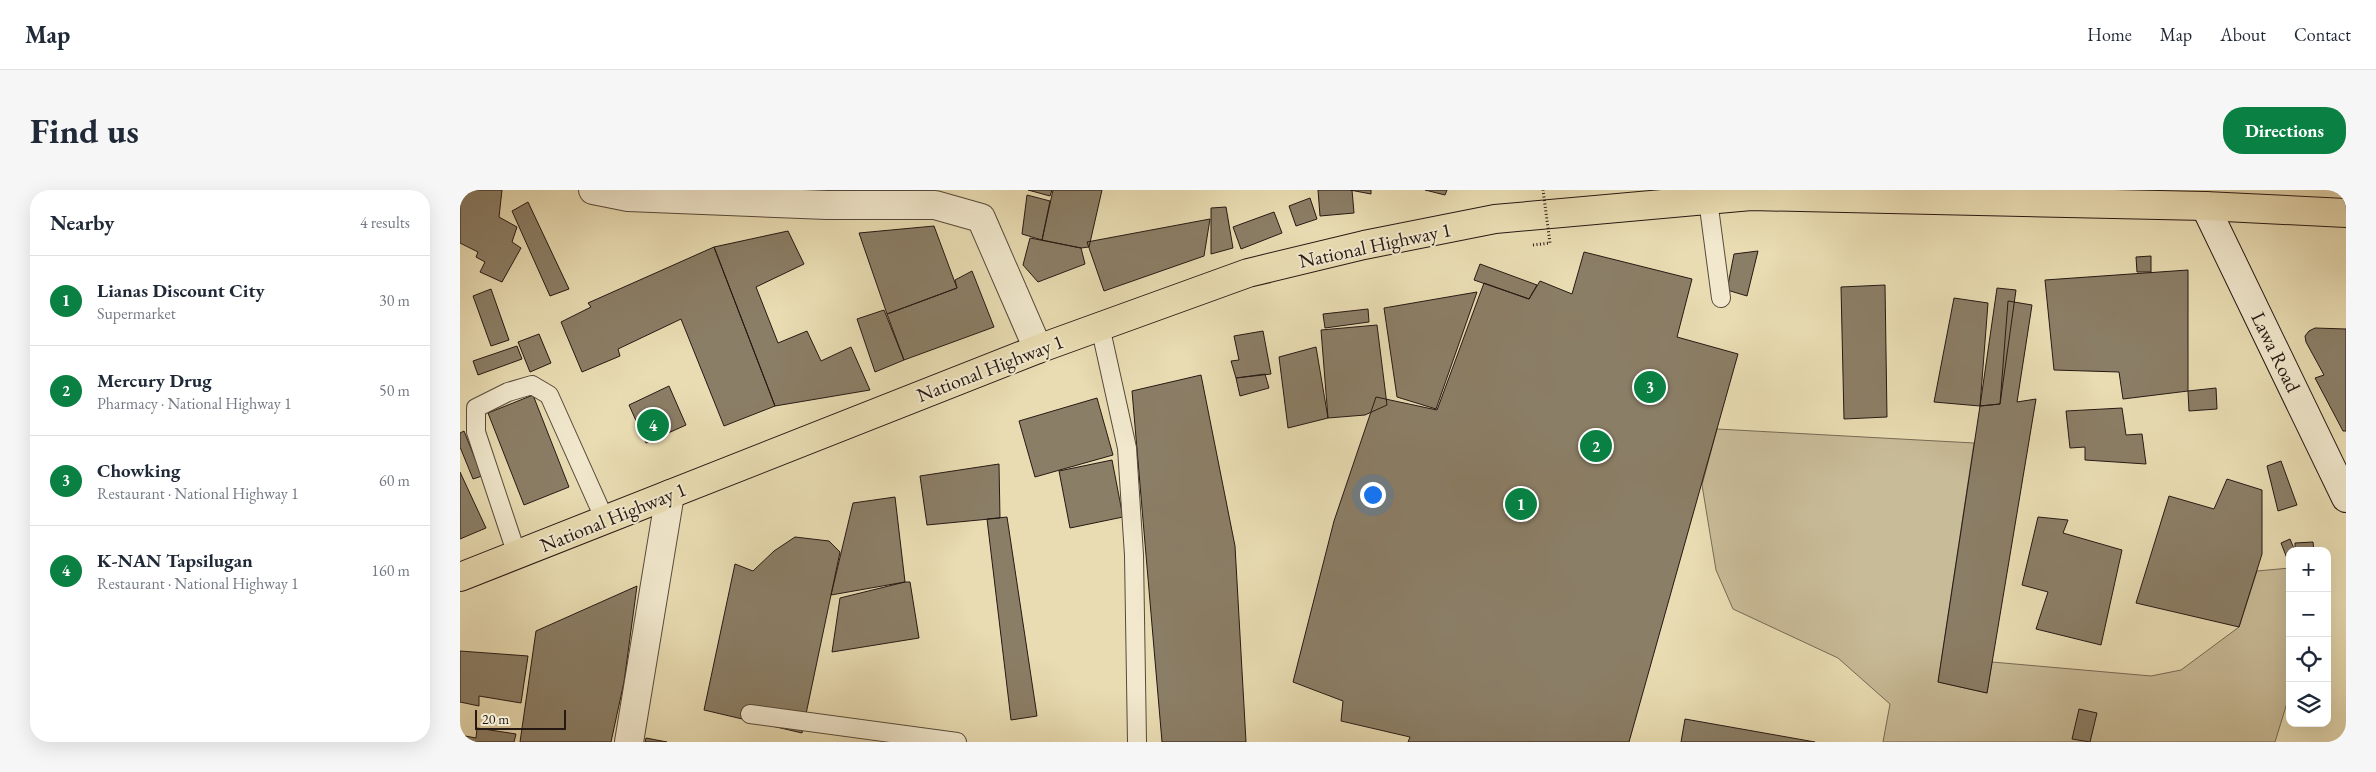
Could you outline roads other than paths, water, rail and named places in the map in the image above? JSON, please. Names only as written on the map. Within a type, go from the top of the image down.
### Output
[{"type":"highway","name":"National Highway 1","points":[[460,577],[1038,349],[1248,273],[1364,245],[1495,219],[1620,198],[1708,200],[1760,196],[2201,198],[2346,213]]},
{"type":"street","points":[[593,190],[628,197],[827,205],[935,206],[981,218],[1038,349]]},
{"type":"street","name":"Lawa Road","points":[[2201,198],[2346,498]]},
{"type":"street","points":[[629,742],[670,494]]},
{"type":"lane","points":[[1708,200],[1721,298]]},
{"type":"lane","points":[[1100,326],[1127,448],[1134,555],[1137,742]]},
{"type":"lane","points":[[517,555],[476,432],[476,408],[508,392],[532,385],[549,395],[605,520]]},
{"type":"lane","points":[[750,714],[957,742]]},
{"type":"place","name":"Chowking","points":[[1650,387]]},
{"type":"place","name":"K-NAN Tapsilugan","points":[[653,425]]},
{"type":"place","name":"Mercury Drug","points":[[1596,446]]},
{"type":"place","name":"Lianas Discount City","points":[[1521,504]]}]
